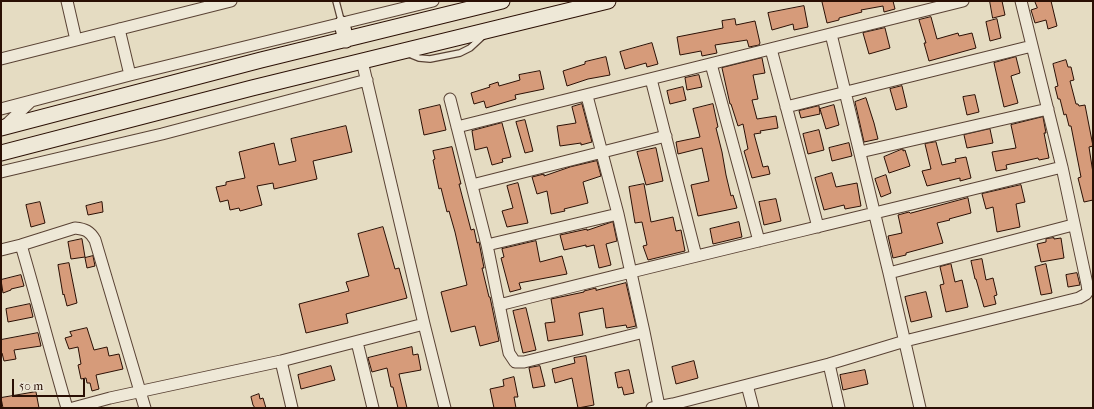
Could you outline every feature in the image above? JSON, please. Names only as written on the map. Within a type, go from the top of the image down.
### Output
[{"type":"street","points":[[67,1],[76,40]]},
{"type":"street","points":[[1,59],[231,1]]},
{"type":"street","points":[[1,109],[130,75],[433,1]]},
{"type":"street","points":[[2,128],[261,60],[502,1]]},
{"type":"street","points":[[1,153],[362,61],[608,1]]},
{"type":"street","points":[[457,127],[587,96],[963,1]]},
{"type":"street","points":[[587,96],[618,214],[631,271],[644,332],[656,407],[674,406],[829,364],[905,341],[1083,297],[1086,294],[1088,291],[1087,284],[1073,225],[1062,167],[1020,1]]},
{"type":"street","points":[[342,24],[346,40]]},
{"type":"street","points":[[119,29],[130,75]]},
{"type":"street","points":[[831,34],[920,408]]},
{"type":"street","points":[[786,107],[1032,46]]},
{"type":"street","points":[[771,49],[818,227]]},
{"type":"street","points":[[362,61],[445,408]]},
{"type":"street","points":[[711,64],[759,241]]},
{"type":"street","points":[[651,79],[696,256]]},
{"type":"street","points":[[1,172],[162,134],[367,80]]},
{"type":"street","points":[[450,99],[487,245],[509,354],[515,362],[519,363],[644,332]]},
{"type":"street","points":[[2,128],[32,101]]},
{"type":"street","points":[[860,152],[1048,109]]},
{"type":"street","points":[[472,185],[666,136]]},
{"type":"street","points":[[500,305],[631,271],[875,214],[1062,167]]},
{"type":"street","points":[[487,245],[618,214]]},
{"type":"street","points":[[889,273],[1073,225]]},
{"type":"street","points":[[1,250],[75,228],[84,229],[91,233],[95,240],[145,408]]},
{"type":"street","points":[[21,245],[67,408]]},
{"type":"street","points":[[73,408],[140,391],[281,361],[424,324]]},
{"type":"street","points":[[357,342],[373,408]]},
{"type":"street","points":[[281,361],[292,408]]},
{"type":"street","points":[[829,364],[839,408]]},
{"type":"street","points":[[747,385],[753,408]]},
{"type":"lane","points":[[336,1],[342,24]]},
{"type":"building","points":[[893,1],[895,9],[884,12],[883,6],[861,10],[862,12],[827,23],[822,2]]},
{"type":"building","points":[[990,1],[1002,1],[1005,15],[993,18]]},
{"type":"building","points":[[1035,1],[1051,1],[1057,26],[1048,29],[1046,20],[1035,23],[1031,10],[1037,8]]},
{"type":"building","points":[[804,6],[808,27],[794,30],[793,24],[772,30],[768,13]]},
{"type":"building","points":[[931,17],[937,39],[958,33],[959,36],[972,33],[976,48],[929,61],[924,43],[926,43],[919,20]]},
{"type":"building","points":[[735,19],[736,25],[755,21],[760,43],[759,45],[749,47],[747,40],[715,45],[717,53],[702,56],[701,51],[680,55],[677,37],[723,28],[722,21]]},
{"type":"building","points":[[997,19],[1001,38],[990,41],[986,22]]},
{"type":"building","points":[[885,28],[890,48],[869,54],[863,33]]},
{"type":"building","points":[[652,43],[658,64],[647,67],[646,63],[625,69],[620,52]]},
{"type":"building","points":[[606,57],[610,75],[588,79],[567,86],[563,71],[585,64],[585,62]]},
{"type":"building","points":[[1016,57],[1020,73],[1011,76],[1018,103],[1004,107],[994,63]]},
{"type":"building","points":[[762,58],[765,73],[753,75],[758,99],[752,100],[757,119],[776,116],[778,128],[760,131],[761,133],[754,134],[763,167],[768,166],[770,174],[752,178],[744,151],[748,149],[743,124],[738,126],[730,104],[722,68]]},
{"type":"building","points":[[1066,60],[1068,67],[1071,67],[1074,80],[1070,81],[1076,104],[1079,106],[1085,105],[1093,146],[1089,147],[1093,173],[1093,200],[1084,202],[1078,178],[1081,177],[1071,126],[1069,126],[1066,114],[1064,115],[1055,87],[1058,86],[1053,64]]},
{"type":"building","points":[[540,71],[544,89],[515,95],[516,99],[486,108],[484,101],[474,104],[471,93],[490,87],[489,85],[498,82],[499,86],[520,80],[519,75]]},
{"type":"building","points":[[699,75],[702,87],[687,90],[685,78]]},
{"type":"building","points":[[902,86],[907,107],[896,110],[890,89]]},
{"type":"building","points":[[683,87],[686,100],[670,104],[667,91]]},
{"type":"building","points":[[975,95],[979,112],[967,115],[963,97]]},
{"type":"building","points":[[866,98],[878,139],[864,142],[855,102]]},
{"type":"building","points":[[582,104],[592,142],[581,145],[581,143],[560,146],[557,126],[576,123],[572,107]]},
{"type":"building","points":[[713,104],[718,127],[716,128],[726,175],[731,196],[733,195],[737,208],[698,216],[691,185],[709,181],[702,148],[678,154],[676,142],[700,137],[693,109]]},
{"type":"building","points":[[440,105],[446,130],[424,135],[419,110]]},
{"type":"building","points":[[834,105],[839,125],[826,129],[820,109]]},
{"type":"building","points":[[819,106],[820,114],[801,118],[799,111]]},
{"type":"building","points":[[1043,117],[1046,133],[1044,133],[1049,158],[1039,160],[1038,158],[1006,165],[1007,169],[996,171],[992,152],[1016,148],[1011,125]]},
{"type":"building","points":[[525,120],[533,151],[525,153],[516,122]]},
{"type":"building","points":[[502,123],[511,157],[502,159],[503,162],[492,165],[487,147],[475,150],[472,131]]},
{"type":"building","points":[[346,126],[352,152],[313,161],[317,179],[274,189],[273,183],[257,186],[262,205],[240,211],[239,208],[230,210],[228,200],[220,202],[216,187],[226,185],[226,182],[245,178],[239,152],[274,143],[279,165],[296,161],[291,139]]},
{"type":"building","points":[[990,129],[993,143],[967,148],[964,135]]},
{"type":"building","points":[[819,130],[824,150],[808,154],[803,134]]},
{"type":"building","points":[[936,142],[942,165],[956,162],[955,159],[966,157],[971,178],[960,181],[960,178],[927,186],[922,171],[931,169],[925,144]]},
{"type":"building","points":[[849,143],[852,156],[832,161],[829,148]]},
{"type":"building","points":[[452,147],[461,184],[459,184],[471,230],[474,229],[477,243],[479,242],[484,268],[482,268],[490,297],[499,341],[480,346],[475,326],[451,332],[441,292],[467,285],[455,232],[449,211],[447,212],[441,188],[439,189],[433,160],[435,159],[433,151]]},
{"type":"building","points":[[656,148],[663,181],[646,185],[637,152]]},
{"type":"building","points":[[903,149],[903,151],[905,150],[910,166],[889,173],[884,157]]},
{"type":"building","points":[[597,161],[601,176],[583,182],[588,203],[551,214],[547,191],[537,194],[532,177],[544,174],[544,176],[570,167]]},
{"type":"building","points":[[832,173],[836,187],[857,183],[861,206],[845,209],[844,205],[824,210],[815,178]]},
{"type":"building","points":[[886,175],[891,193],[881,197],[875,179]]},
{"type":"building","points":[[518,183],[528,223],[507,227],[502,211],[513,208],[507,186]]},
{"type":"building","points":[[644,184],[651,222],[673,217],[676,231],[681,230],[685,251],[648,260],[643,246],[647,245],[642,222],[635,223],[629,187]]},
{"type":"building","points":[[1021,185],[1025,202],[1016,204],[1020,227],[997,232],[993,207],[986,209],[982,194]]},
{"type":"building","points":[[968,198],[971,213],[937,223],[943,243],[893,258],[888,236],[902,233],[898,215]]},
{"type":"building","points":[[776,199],[781,221],[764,225],[759,202]]},
{"type":"building","points":[[40,202],[45,223],[31,227],[26,205]]},
{"type":"building","points":[[102,202],[103,212],[88,215],[86,206]]},
{"type":"building","points":[[613,222],[617,241],[606,244],[611,265],[599,268],[594,245],[586,247],[586,245],[564,250],[560,235],[587,230]]},
{"type":"building","points":[[739,222],[742,237],[713,244],[710,229]]},
{"type":"building","points":[[383,227],[395,269],[399,268],[407,298],[346,314],[348,323],[306,333],[299,304],[349,291],[346,282],[369,276],[358,234]]},
{"type":"building","points":[[1061,238],[1064,258],[1041,262],[1037,244],[1046,242],[1046,239]]},
{"type":"building","points":[[82,239],[85,257],[71,259],[68,242]]},
{"type":"building","points":[[536,241],[540,262],[562,256],[567,274],[519,283],[521,289],[510,292],[501,258],[504,257],[502,249]]},
{"type":"building","points":[[93,256],[95,266],[87,268],[85,258]]},
{"type":"building","points":[[982,259],[986,280],[993,278],[997,295],[994,296],[996,304],[984,307],[971,261]]},
{"type":"building","points":[[69,263],[77,303],[67,306],[64,294],[63,295],[58,265]]},
{"type":"building","points":[[951,264],[955,282],[962,280],[968,307],[946,312],[940,285],[944,284],[940,267]]},
{"type":"building","points":[[1046,264],[1052,293],[1041,295],[1035,267]]},
{"type":"building","points":[[1077,273],[1080,285],[1068,287],[1066,275]]},
{"type":"building","points":[[21,275],[24,286],[11,289],[3,293],[1,280]]},
{"type":"building","points":[[626,283],[636,326],[627,328],[626,325],[606,328],[603,308],[579,313],[583,335],[548,341],[545,323],[555,322],[551,299],[596,288],[596,290]]},
{"type":"building","points":[[926,292],[932,317],[911,322],[905,297]]},
{"type":"building","points":[[30,304],[33,317],[8,322],[6,309]]},
{"type":"building","points":[[526,308],[536,350],[523,353],[513,311]]},
{"type":"building","points":[[87,328],[94,350],[107,347],[109,356],[119,354],[123,369],[96,375],[99,389],[92,391],[90,383],[87,383],[86,378],[81,379],[78,365],[81,364],[78,347],[69,349],[65,338],[72,336],[70,332]]},
{"type":"building","points":[[38,333],[41,346],[14,350],[16,359],[4,361],[1,353],[1,340]]},
{"type":"building","points":[[412,347],[413,355],[418,354],[421,370],[399,374],[407,408],[398,408],[387,368],[372,372],[368,358]]},
{"type":"building","points":[[586,356],[594,405],[578,408],[572,378],[555,383],[552,369],[575,363],[574,358]]},
{"type":"building","points":[[694,361],[698,378],[676,384],[672,367]]},
{"type":"building","points":[[331,366],[335,380],[301,389],[298,375]]},
{"type":"building","points":[[540,366],[545,386],[533,388],[529,368]]},
{"type":"building","points":[[629,370],[634,393],[624,395],[622,387],[618,388],[615,373]]},
{"type":"building","points":[[865,370],[868,384],[843,390],[840,375]]},
{"type":"building","points":[[514,377],[518,397],[514,397],[516,408],[494,408],[490,389],[504,386],[503,380]]},
{"type":"building","points":[[36,392],[39,408],[3,408],[1,398]]},
{"type":"building","points":[[259,394],[260,399],[263,398],[266,408],[255,408],[253,405],[251,397]]}]
